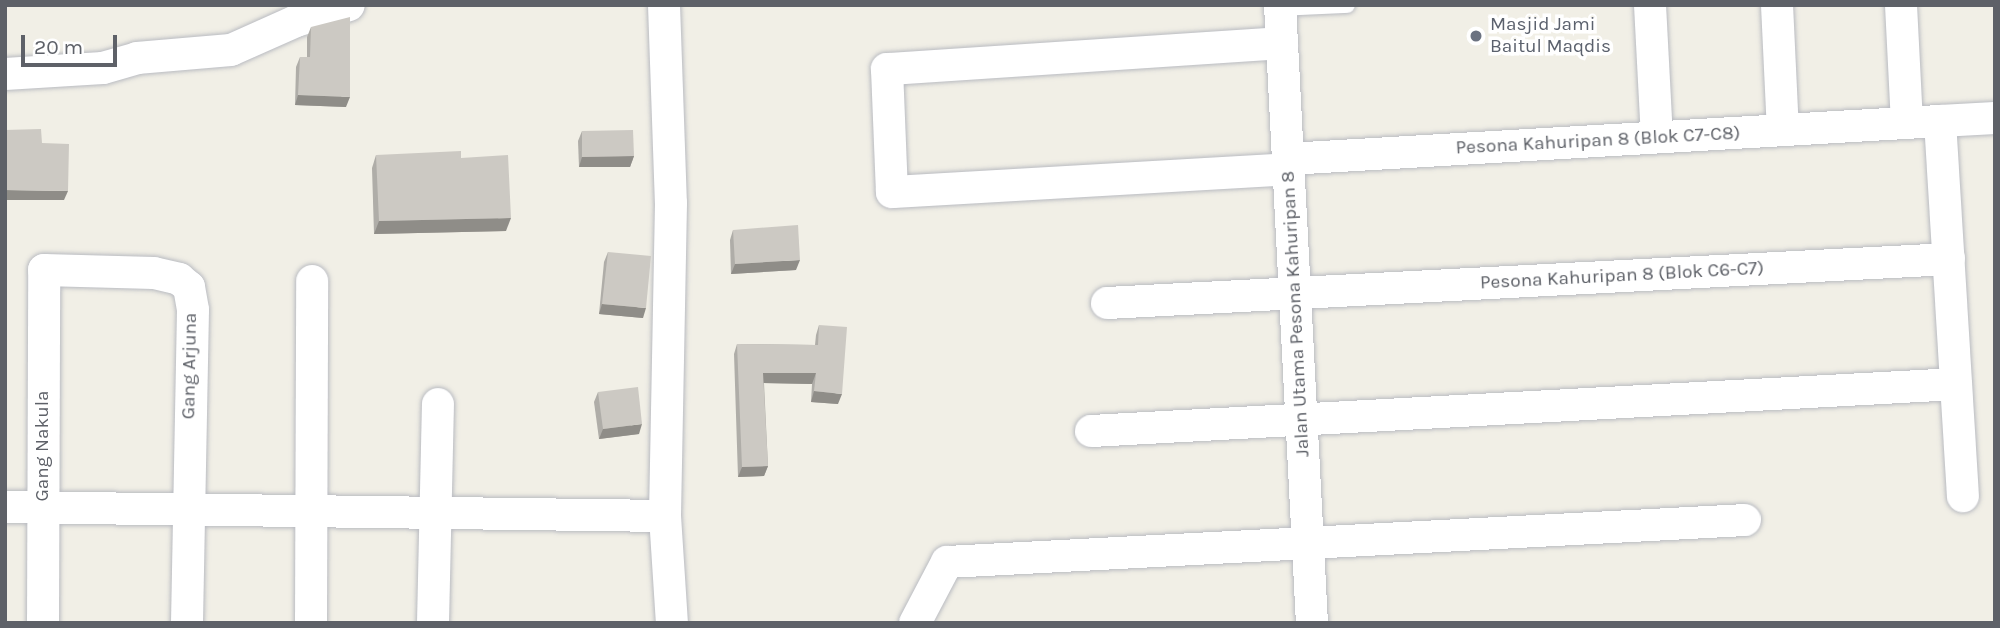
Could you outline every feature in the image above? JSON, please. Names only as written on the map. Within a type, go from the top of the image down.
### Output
[{"type":"street","points":[[5,74],[103,68],[137,58],[230,50],[296,21],[349,5]]},
{"type":"street","points":[[664,5],[671,203],[665,516],[672,623]]},
{"type":"street","points":[[1650,5],[1657,137]]},
{"type":"street","points":[[1777,5],[1783,130]]},
{"type":"street","points":[[1901,5],[1908,122]]},
{"type":"street","name":"Jalan Utama Pesona Kahuripan 8","points":[[1280,7],[1312,623]]},
{"type":"street","name":"Pesona Kahuripan 8 (Blok C7-C8)","points":[[1282,43],[887,69],[892,192],[1657,137],[1995,118]]},
{"type":"street","points":[[1940,121],[1963,496]]},
{"type":"street","name":"Pesona Kahuripan 8 (Blok C6-C7)","points":[[1107,303],[1949,259]]},
{"type":"street","name":"Gang Nakula","points":[[43,623],[44,270]]},
{"type":"street","name":"Gang Arjuna","points":[[44,270],[154,273],[179,279],[189,287],[192,310],[188,510]]},
{"type":"street","points":[[311,623],[312,281]]},
{"type":"street","points":[[1091,431],[1956,384]]},
{"type":"street","points":[[433,623],[438,404]]},
{"type":"street","points":[[5,507],[665,516]]},
{"type":"street","points":[[187,623],[188,510]]},
{"type":"street","points":[[915,623],[947,562],[1745,520]]},
{"type":"lane","points":[[1280,7],[1347,5]]},
{"type":"building","points":[[350,17],[350,97],[298,95],[300,57],[310,57],[311,27]]},
{"type":"building","points":[[41,129],[42,143],[69,144],[68,191],[5,190],[5,130]]},
{"type":"building","points":[[633,130],[634,156],[582,157],[582,131]]},
{"type":"building","points":[[461,151],[461,158],[508,155],[511,218],[379,221],[376,155]]},
{"type":"building","points":[[798,225],[800,260],[735,264],[733,230]]},
{"type":"building","points":[[608,252],[651,256],[646,308],[602,304]]},
{"type":"building","points":[[819,325],[847,327],[842,394],[814,391],[816,373],[763,373],[768,466],[742,467],[737,344],[818,345]]},
{"type":"building","points":[[638,387],[642,424],[603,429],[598,392]]},
{"type":"place","name":"Masjid Jami Baitul Maqdis","points":[[1476,36]]}]
